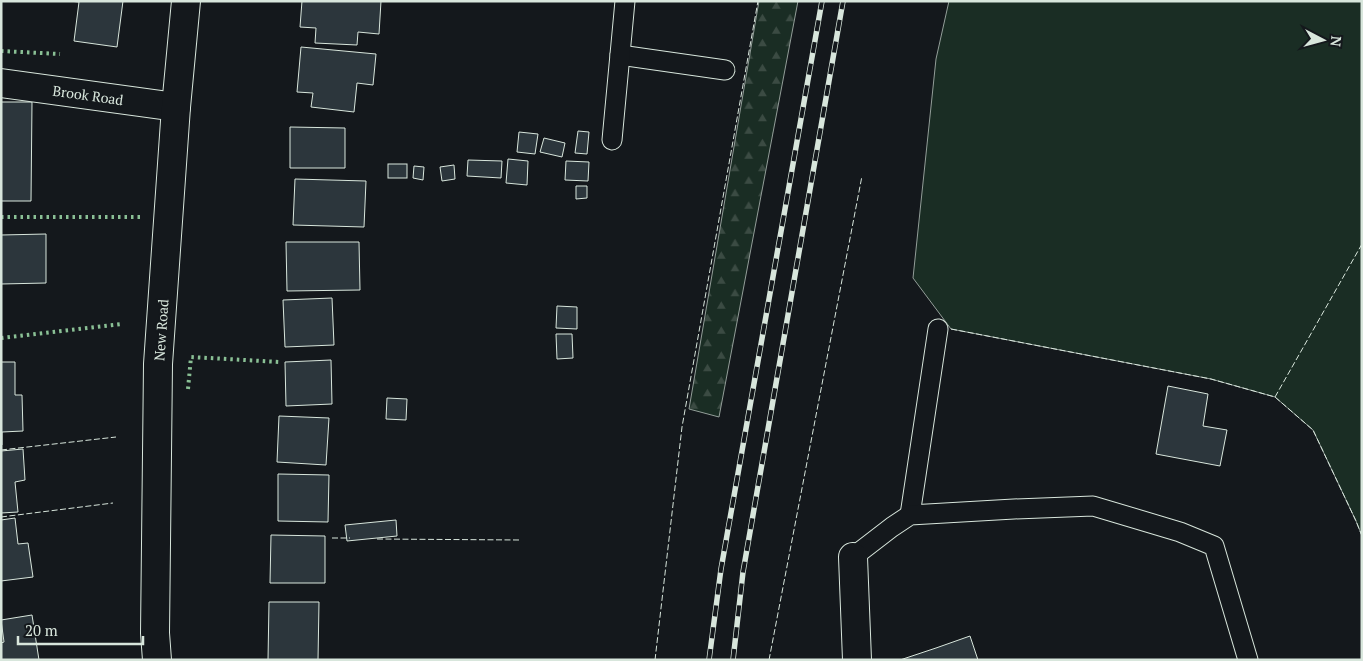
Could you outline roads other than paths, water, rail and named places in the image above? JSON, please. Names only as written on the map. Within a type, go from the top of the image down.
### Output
[{"type":"main road","name":"New Road","points":[[157,660],[155,633],[158,364],[176,107],[186,1]]},
{"type":"main road","name":"Brook Road","points":[[1,83],[176,107]]},
{"type":"main road","points":[[853,557],[857,660]]},
{"type":"lane","points":[[612,140],[625,1]]},
{"type":"lane","points":[[620,55],[725,70]]},
{"type":"lane","points":[[910,516],[938,329]]},
{"type":"lane","points":[[853,557],[892,527],[910,516],[1093,506],[1180,532],[1214,546],[1248,660]]},
{"type":"railway","points":[[709,660],[721,569],[822,1]]},
{"type":"railway","points":[[733,660],[743,572],[843,1]]}]
